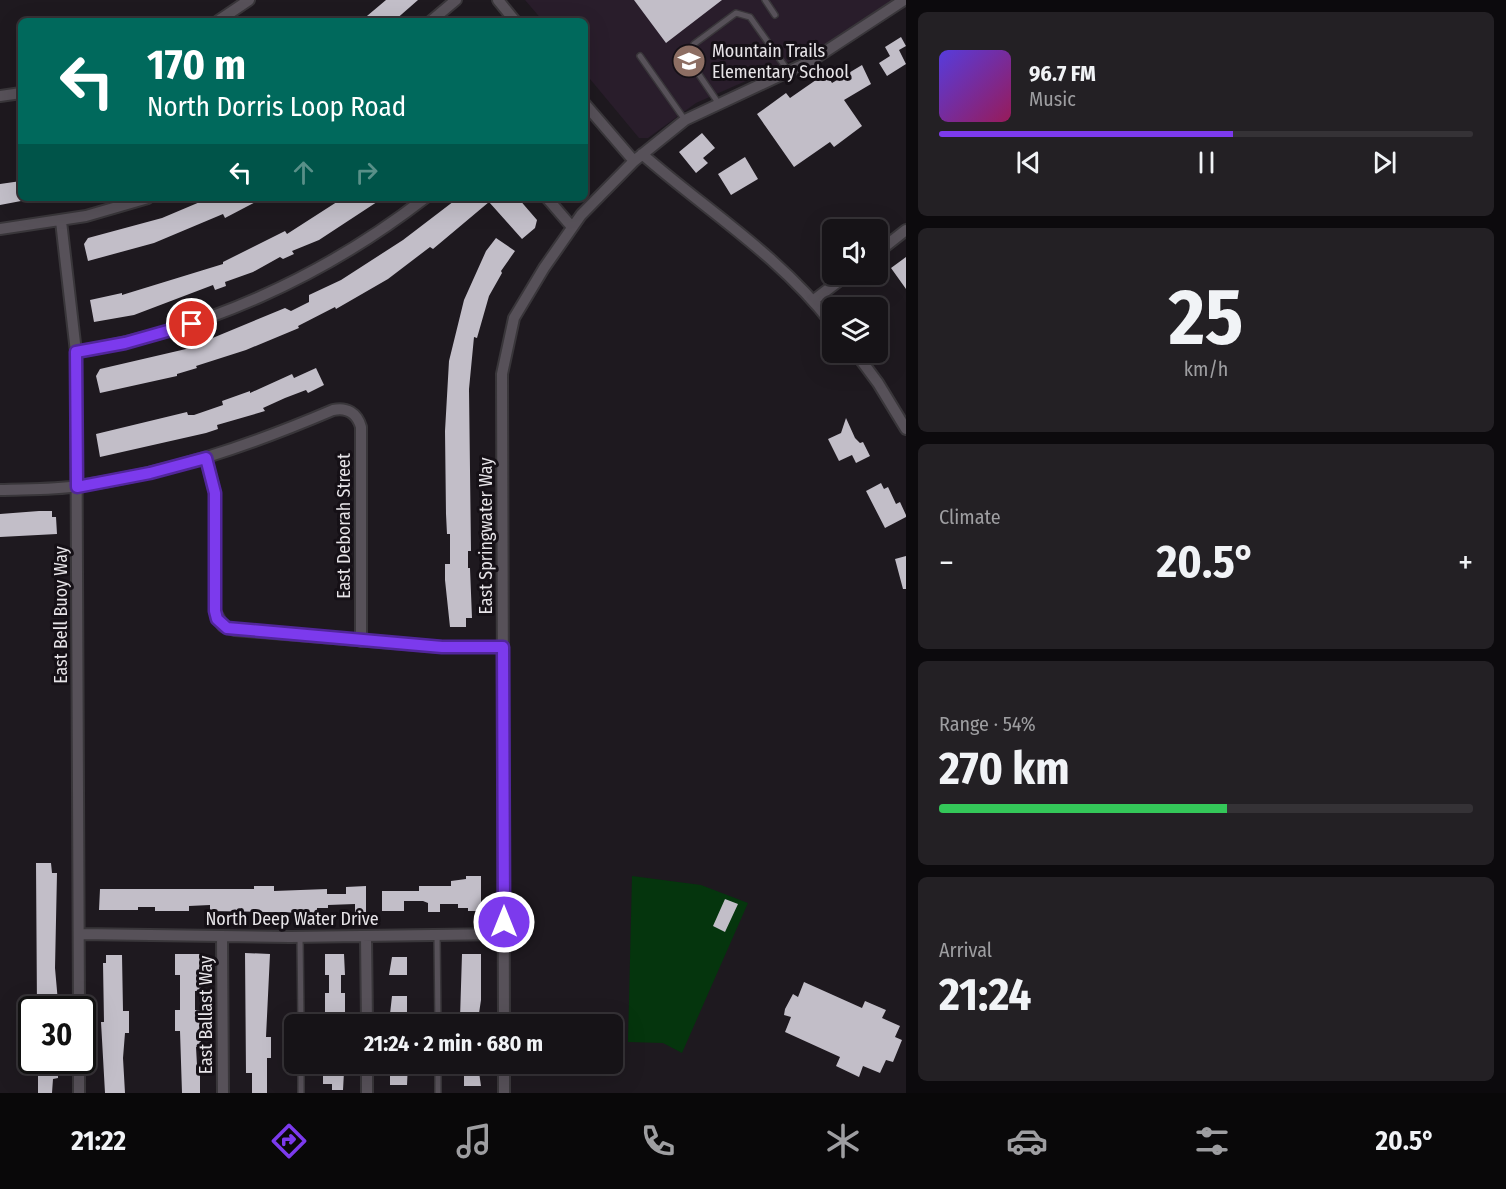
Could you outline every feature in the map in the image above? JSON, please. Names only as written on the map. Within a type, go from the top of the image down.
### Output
[{"type":"street","points":[[222,18],[249,0]]},
{"type":"street","points":[[434,18],[456,0]]},
{"type":"street","points":[[498,0],[513,18]]},
{"type":"street","name":"East Springwater Way","points":[[504,1014],[502,374],[514,318],[580,215],[638,158],[685,120],[789,72],[833,48],[904,0]]},
{"type":"street","points":[[0,96],[18,93]]},
{"type":"street","points":[[588,107],[638,158],[735,229],[814,300],[822,311]]},
{"type":"street","points":[[0,229],[61,221],[137,201]]},
{"type":"street","points":[[76,352],[170,331],[268,293],[352,249],[421,201]]},
{"type":"street","points":[[550,201],[572,227]]},
{"type":"street","name":"East Bell Buoy Way","points":[[61,221],[76,352],[79,996]]},
{"type":"street","points":[[888,244],[906,231]]},
{"type":"street","points":[[814,300],[834,285]]},
{"type":"street","points":[[863,363],[906,429]]},
{"type":"street","name":"East Deborah Street","points":[[206,458],[333,410],[343,409],[353,413],[360,427],[361,641]]},
{"type":"street","points":[[0,490],[77,487],[150,473],[206,458],[215,493],[215,611],[220,623],[235,630],[361,641],[442,647],[503,647]]},
{"type":"street","name":"North Deep Water Drive","points":[[80,934],[300,937],[504,934]]},
{"type":"street","name":"East Ballast Way","points":[[222,936],[223,1093]]},
{"type":"street","points":[[366,936],[367,1014]]},
{"type":"street","points":[[79,1074],[79,1093]]},
{"type":"street","points":[[367,1074],[367,1093]]},
{"type":"street","points":[[504,1074],[504,1093]]},
{"type":"lane","points":[[765,0],[775,15]]},
{"type":"lane","points":[[719,104],[689,60],[694,44],[736,13],[750,16],[789,72]]},
{"type":"lane","points":[[640,56],[685,120]]},
{"type":"lane","points":[[437,935],[438,1014]]},
{"type":"lane","points":[[300,937],[301,1014]]},
{"type":"lane","points":[[301,1074],[301,1093]]},
{"type":"lane","points":[[438,1074],[438,1093]]},
{"type":"shaded area","name":"Mountain Trails Elementary School","points":[[525,0],[893,0],[818,49],[696,103],[648,138],[639,138],[588,77],[588,18],[540,18]]},
{"type":"green space","points":[[632,876],[701,885],[748,903],[682,1053],[663,1043],[628,1042]]},
{"type":"building","points":[[386,0],[418,0],[397,18],[365,18]]},
{"type":"building","points":[[634,0],[722,0],[666,43]]},
{"type":"building","points":[[901,37],[906,46],[899,50],[906,64],[887,76],[879,63],[890,56],[885,47]]},
{"type":"building","points":[[862,65],[871,84],[844,100],[862,126],[834,147],[830,142],[794,167],[757,114],[786,93],[790,98],[826,73],[832,83]]},
{"type":"building","points":[[702,133],[715,148],[703,158],[708,163],[696,173],[679,152]]},
{"type":"building","points":[[745,157],[758,179],[731,195],[718,174]]},
{"type":"building","points":[[18,181],[18,201],[21,201],[0,205],[0,184]]},
{"type":"building","points":[[202,201],[209,203],[213,201],[257,201],[225,218],[223,214],[154,243],[88,261],[84,244],[88,238],[162,218]]},
{"type":"building","points":[[338,201],[378,201],[319,240],[292,251],[294,254],[283,259],[280,257],[253,272],[225,282],[226,286],[215,290],[213,285],[134,315],[94,322],[90,300],[122,293],[122,295],[223,264],[285,231],[287,234]]},
{"type":"building","points":[[454,201],[521,201],[537,220],[535,228],[522,239],[489,202],[433,249],[430,247],[388,279],[336,309],[335,307],[298,326],[299,328],[246,350],[196,366],[197,368],[177,374],[177,376],[100,393],[96,376],[100,369],[186,349],[285,308],[291,311],[309,302],[309,295],[341,280],[403,240]]},
{"type":"building","points":[[496,238],[515,251],[501,271],[489,296],[477,338],[474,337],[469,389],[471,551],[468,551],[468,568],[470,568],[472,618],[466,618],[466,627],[450,627],[445,580],[445,564],[450,564],[450,534],[447,534],[446,514],[445,431],[449,361],[464,300],[486,251]]},
{"type":"building","points":[[906,257],[906,289],[891,268]]},
{"type":"building","points":[[316,368],[324,385],[308,393],[306,390],[285,398],[263,408],[265,411],[217,425],[218,429],[206,433],[100,457],[96,434],[187,412],[188,415],[194,415],[223,405],[222,401],[250,391],[250,393],[292,374],[294,378]]},
{"type":"building","points":[[846,418],[855,438],[860,443],[863,442],[870,456],[856,463],[852,455],[839,461],[828,439],[841,433]]},
{"type":"building","points":[[881,483],[884,489],[888,487],[896,504],[900,502],[906,515],[885,528],[866,491]]},
{"type":"building","points":[[52,511],[52,517],[56,517],[57,534],[0,537],[0,514]]},
{"type":"building","points":[[906,556],[906,589],[903,589],[895,559]]},
{"type":"building","points":[[36,863],[51,863],[52,873],[57,873],[55,968],[57,996],[37,996]]},
{"type":"building","points":[[466,876],[481,876],[481,911],[458,908],[458,904],[440,904],[440,912],[428,912],[428,903],[404,901],[404,911],[382,911],[382,891],[419,891],[419,886],[451,886],[451,881],[466,879]]},
{"type":"building","points":[[254,886],[274,886],[274,891],[327,889],[327,894],[346,894],[346,887],[366,886],[366,912],[355,912],[355,904],[328,905],[328,908],[317,908],[317,913],[210,911],[210,905],[189,906],[189,911],[155,911],[155,907],[138,907],[138,910],[99,910],[100,889],[254,889]]},
{"type":"building","points":[[725,899],[738,904],[725,932],[713,926]]},
{"type":"building","points":[[245,953],[270,954],[266,1037],[271,1037],[271,1058],[267,1058],[267,1093],[252,1093],[252,1073],[246,1073]]},
{"type":"building","points":[[175,954],[200,954],[201,991],[195,991],[195,1010],[200,1010],[201,1047],[196,1047],[197,1065],[200,1065],[200,1093],[182,1093],[180,1031],[175,1031],[175,1010],[180,1010],[180,975],[175,975]]},
{"type":"building","points":[[325,954],[344,954],[345,975],[341,975],[341,993],[345,993],[345,1014],[325,1014],[325,993],[329,993],[329,975],[325,975]]},
{"type":"building","points":[[462,954],[481,954],[479,1014],[460,1014]]},
{"type":"building","points":[[106,955],[122,955],[123,1011],[129,1011],[129,1033],[125,1033],[123,1058],[125,1093],[105,1093],[101,1022],[104,1022],[103,963],[106,963]]},
{"type":"building","points":[[392,957],[407,957],[407,975],[389,975]]},
{"type":"building","points":[[804,982],[862,1008],[865,1001],[886,1010],[882,1018],[900,1026],[895,1037],[902,1040],[893,1062],[886,1060],[880,1073],[863,1066],[859,1077],[836,1066],[840,1057],[785,1032],[791,1017],[784,1015],[785,1009],[793,994],[798,997]]},
{"type":"building","points":[[392,996],[407,996],[407,1014],[390,1014]]},
{"type":"building","points":[[38,1074],[58,1074],[58,1078],[53,1079],[52,1093],[38,1093]]},
{"type":"building","points":[[323,1074],[344,1074],[343,1090],[332,1090],[332,1084],[323,1084]]},
{"type":"building","points":[[390,1074],[408,1074],[407,1085],[390,1085]]},
{"type":"building","points":[[464,1074],[479,1074],[481,1086],[464,1086]]},
{"type":"place","name":"Mountain Trails Elementary School","points":[[689,61]]},
{"type":"route","points":[[192,324],[125,343],[76,352],[77,487],[150,473],[206,458],[215,493],[215,611],[220,623],[231,630],[442,647],[503,647],[504,922]]}]
